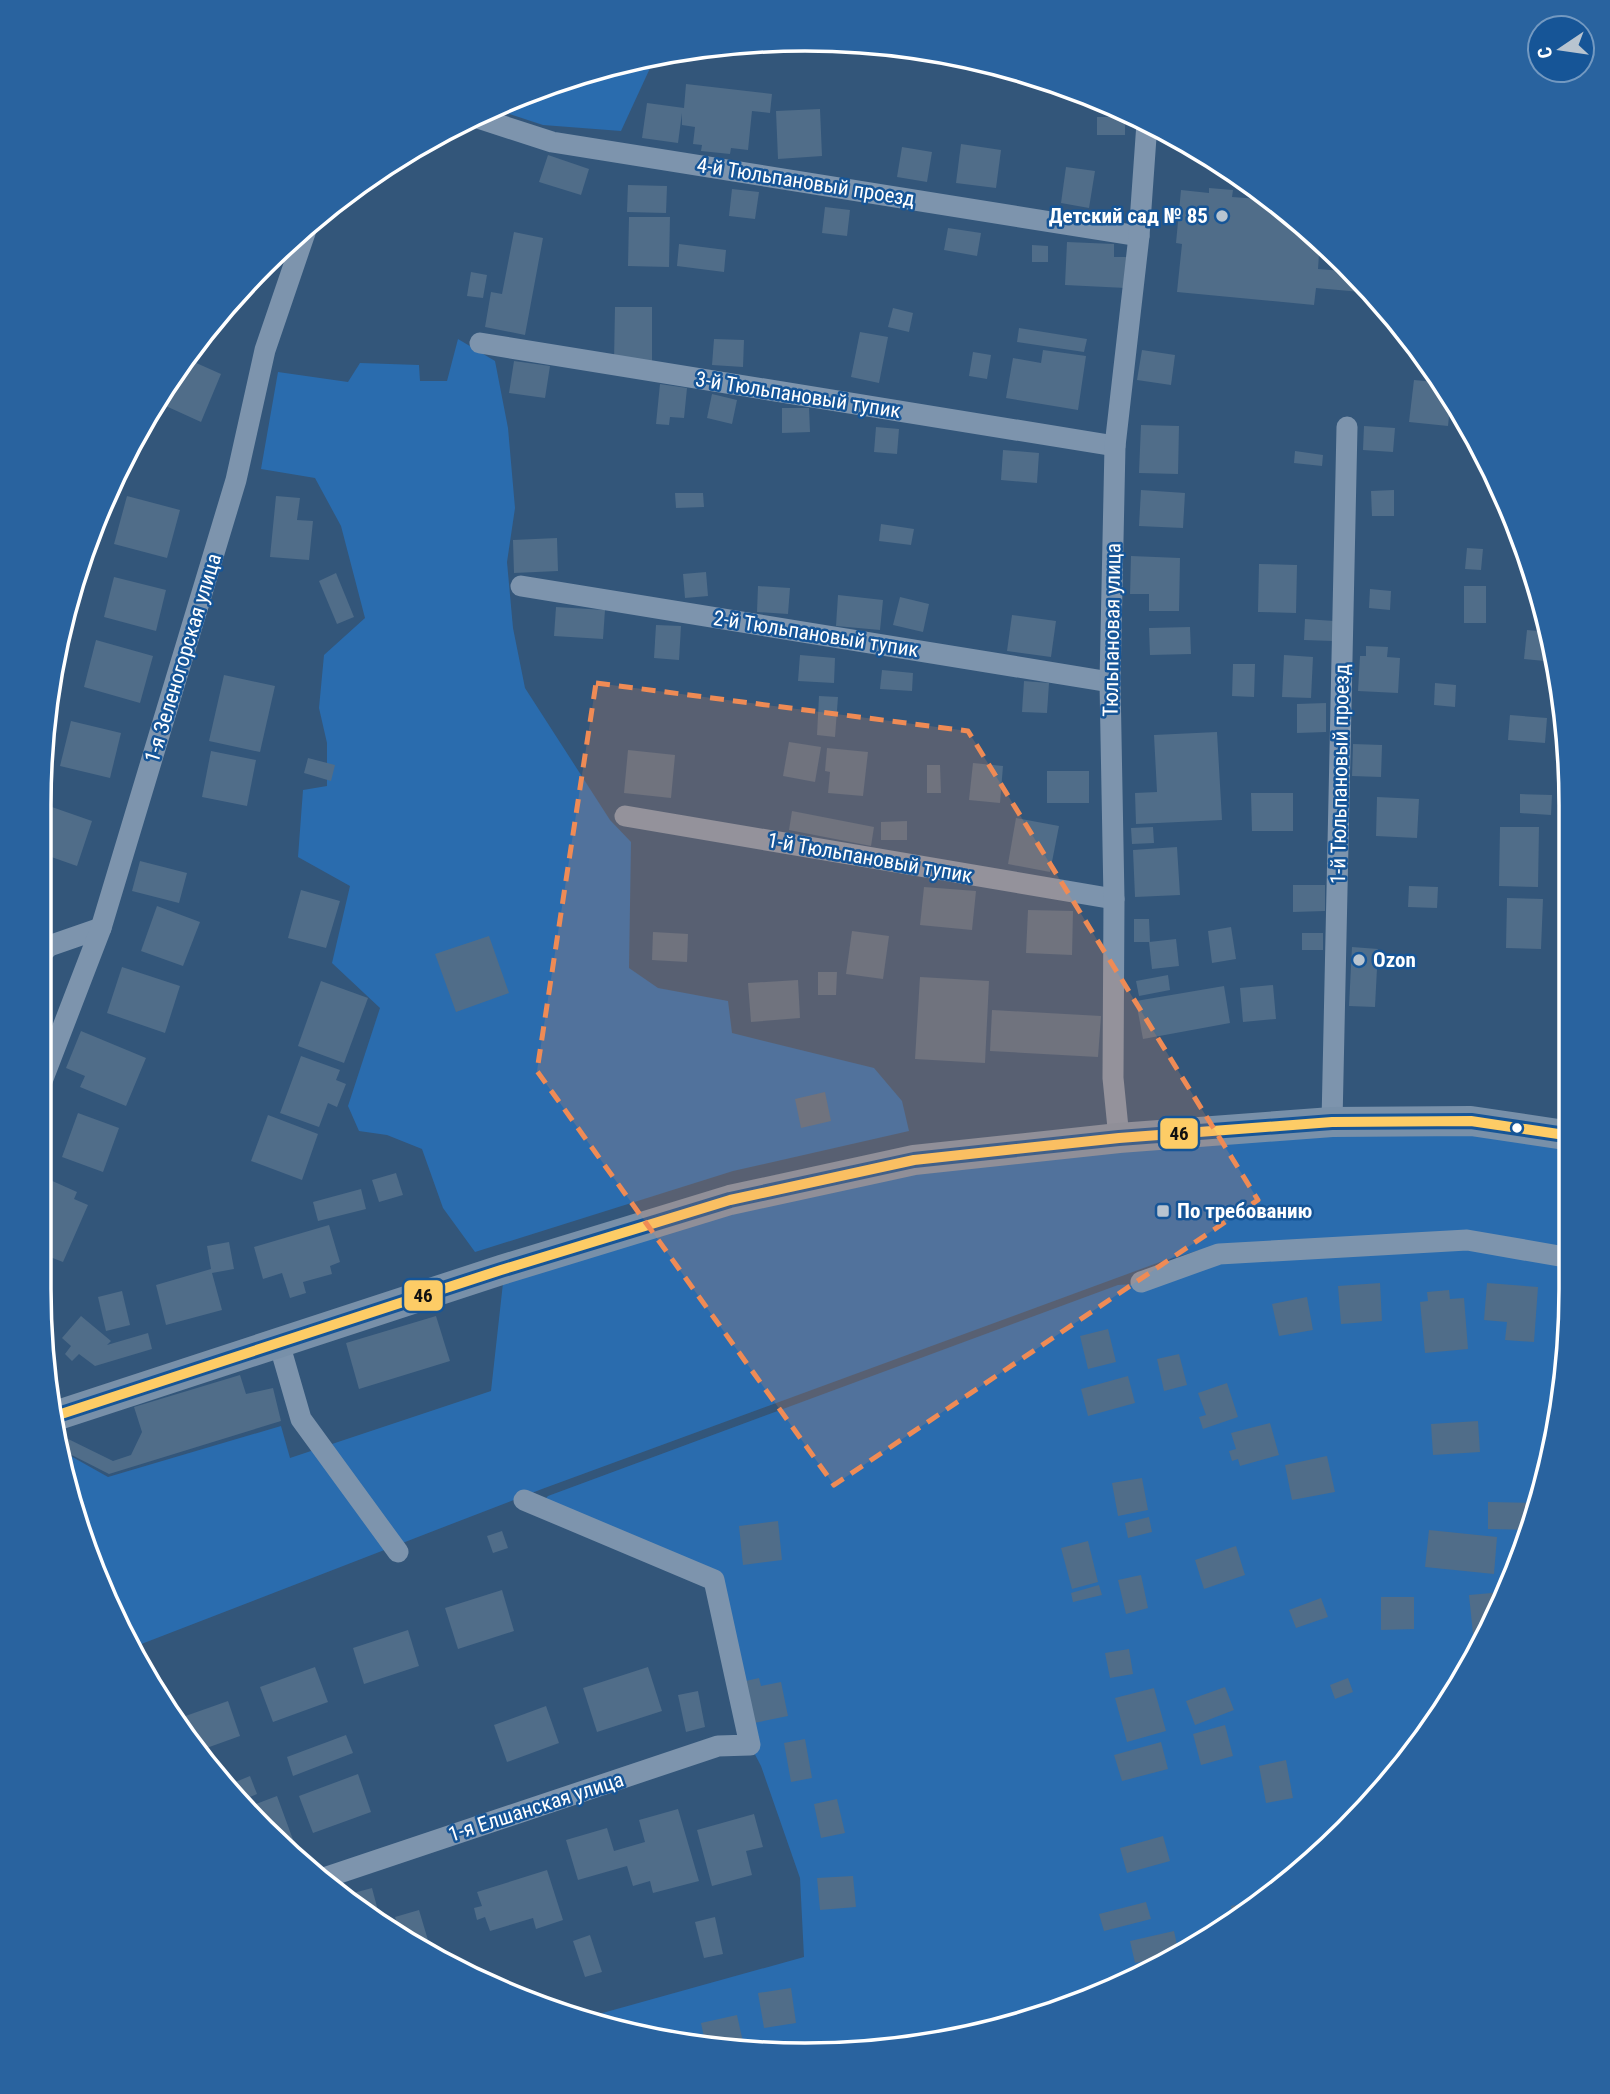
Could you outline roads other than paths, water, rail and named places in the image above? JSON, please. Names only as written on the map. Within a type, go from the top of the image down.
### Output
[{"type":"main road","points":[[61,1414],[501,1270],[730,1200],[901,1162],[1119,1138],[1332,1122],[1471,1121],[1559,1134]]},
{"type":"street","name":"4-й Тюльпановый проезд","points":[[488,121],[552,142],[1139,236]]},
{"type":"street","name":"Тюльпановая улица","points":[[1119,1138],[1113,1078],[1114,899],[1110,682],[1115,446],[1139,236],[1146,133]]},
{"type":"street","name":"1-я Зеленогорская улица","points":[[51,1057],[101,928],[236,480],[264,350],[301,245]]},
{"type":"street","name":"3-й Тюльпановый тупик","points":[[480,343],[1115,446]]},
{"type":"street","name":"1-й Тюльпановый проезд","points":[[1332,1122],[1348,427]]},
{"type":"street","name":"2-й Тюльпановый тупик","points":[[521,586],[1110,682]]},
{"type":"street","name":"1-й Тюльпановый тупик","points":[[625,816],[1114,899]]},
{"type":"street","points":[[51,945],[101,928]]},
{"type":"street","points":[[1141,1282],[1219,1254],[1467,1240],[1559,1256]]},
{"type":"street","points":[[279,1343],[301,1419],[398,1552]]},
{"type":"street","name":"1-я Елшанская улица","points":[[332,1875],[718,1746],[750,1745],[714,1580],[524,1500]]},
{"type":"place","name":"Детский сад № 85","points":[[1222,216]]},
{"type":"place","name":"Ozon","points":[[1359,960]]},
{"type":"place","name":"По требованию","points":[[1163,1211]]}]
